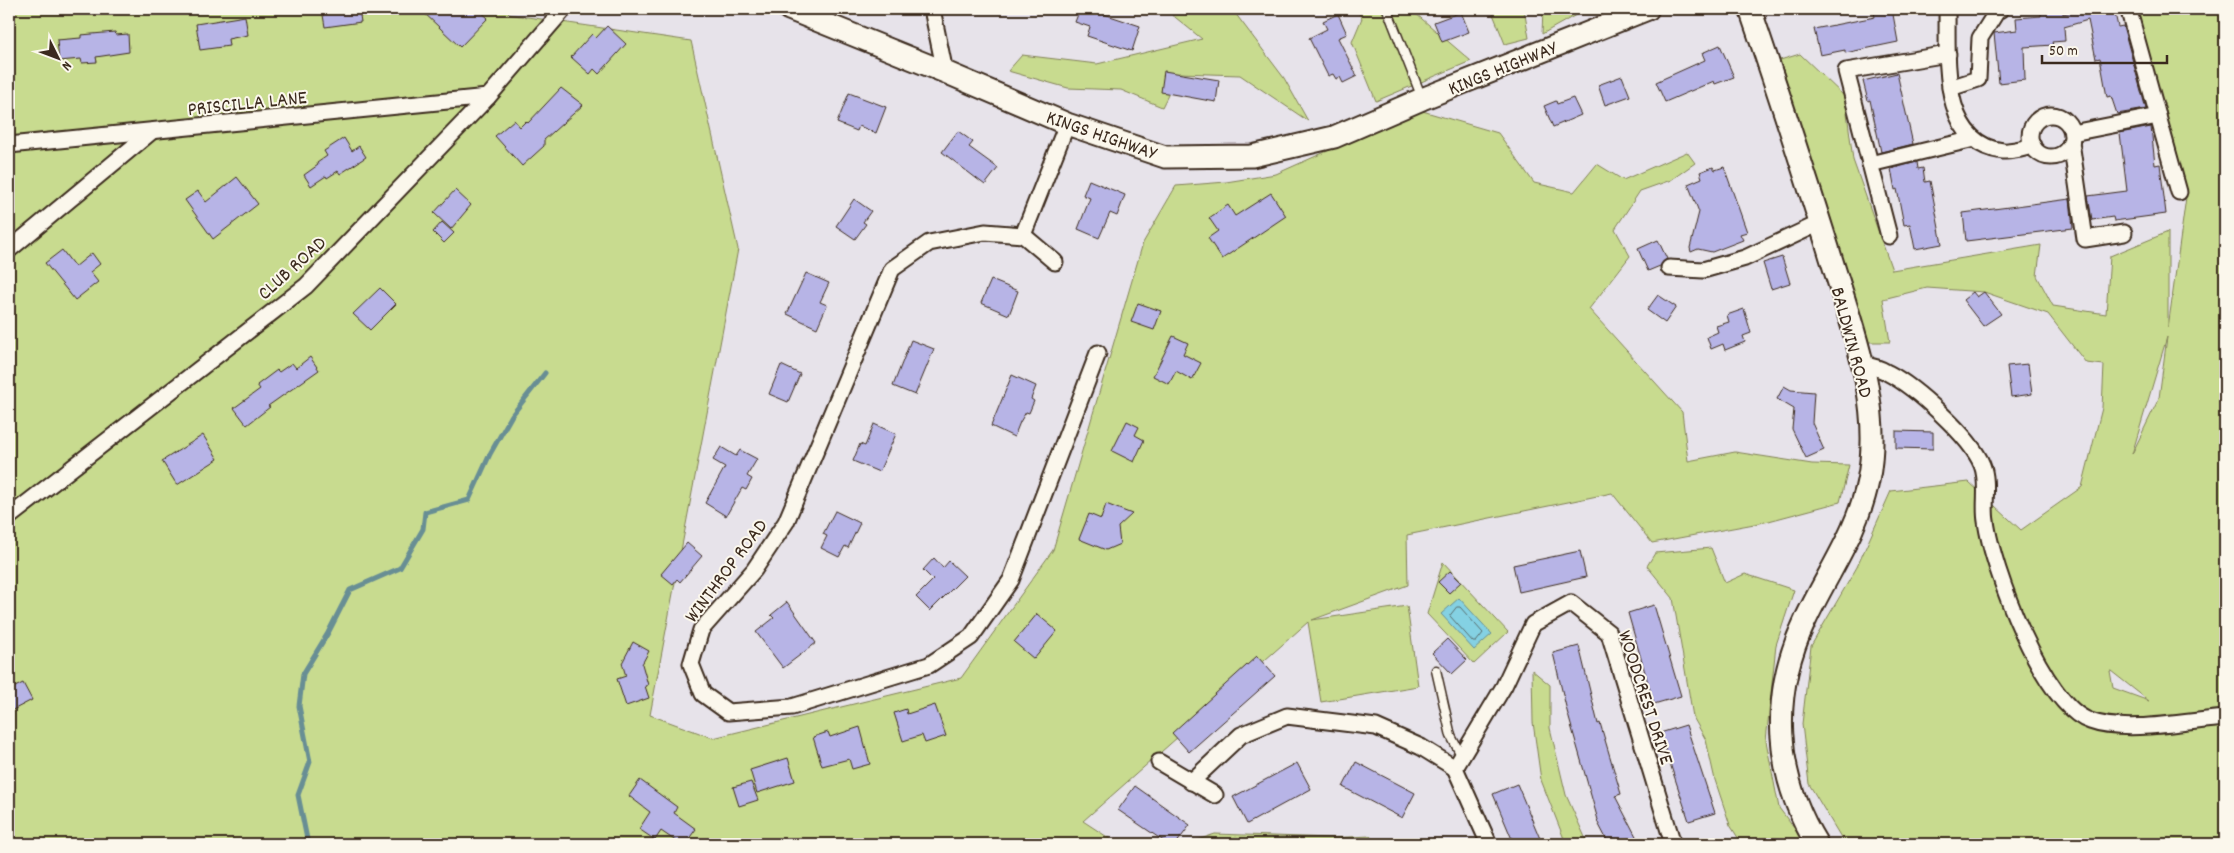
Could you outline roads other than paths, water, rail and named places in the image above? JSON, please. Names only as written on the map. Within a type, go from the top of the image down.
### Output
[{"type":"street","name":"CLUB ROAD","points":[[9,517],[306,286],[488,97],[564,9]]},
{"type":"street","name":"KINGS HIGHWAY","points":[[789,9],[1067,124],[1165,157],[1252,156],[1334,137],[1422,99],[1648,9]]},
{"type":"street","points":[[932,9],[945,72]]},
{"type":"street","name":"BALDWIN ROAD","points":[[1750,9],[1791,128],[1863,365],[1871,410],[1872,448],[1868,480],[1861,508],[1850,534],[1805,620],[1793,648],[1784,682],[1782,746],[1788,778],[1798,807],[1817,844]]},
{"type":"street","points":[[1947,9],[1950,88],[1952,103],[1958,121],[1974,139],[1990,148],[2005,152],[2033,146]]},
{"type":"street","points":[[1950,88],[1978,79],[1980,38],[1997,11],[2001,9]]},
{"type":"street","points":[[2130,15],[2179,192]]},
{"type":"street","points":[[1889,236],[1846,71],[1948,54]]},
{"type":"street","name":"PRISCILLA LANE","points":[[9,145],[488,97]]},
{"type":"street","points":[[2124,233],[2085,239],[2071,138],[2070,126],[2061,118],[2047,115],[2038,119],[2030,134],[2033,146],[2040,153],[2049,156],[2060,154],[2071,138],[2158,116]]},
{"type":"street","points":[[1055,262],[1023,235],[1067,124]]},
{"type":"street","points":[[9,250],[151,132]]},
{"type":"street","points":[[1870,164],[1974,139]]},
{"type":"street","points":[[1669,268],[1703,270],[1745,258],[1820,223]]},
{"type":"street","name":"WINTHROP ROAD","points":[[1023,235],[985,232],[929,242],[892,269],[786,522],[754,570],[701,630],[691,664],[703,694],[728,712],[792,707],[929,665],[971,637],[1011,580],[1098,353]]},
{"type":"street","points":[[1863,365],[1875,367],[1889,373],[1935,409],[1970,445],[1983,466],[1985,519],[1991,553],[2003,587],[2039,664],[2056,695],[2089,721],[2112,726],[2140,726],[2225,718]]},
{"type":"street","name":"WOODCREST DRIVE","points":[[1458,763],[1504,686],[1533,624],[1571,603],[1609,633],[1673,844]]},
{"type":"street","points":[[1191,782],[1241,735],[1287,716],[1376,727],[1458,763],[1488,844]]},
{"type":"street","points":[[1159,762],[1215,795]]},
{"type":"lane","points":[[1386,9],[1422,99]]},
{"type":"lane","points":[[1436,670],[1458,763]]},
{"type":"water","points":[[1459,598],[1492,634],[1474,650],[1441,614]]},
{"type":"waterway","points":[[308,844],[298,795],[310,762],[299,706],[303,674],[328,633],[350,590],[400,568],[423,529],[425,512],[469,500],[490,454],[512,415],[545,373]]}]
